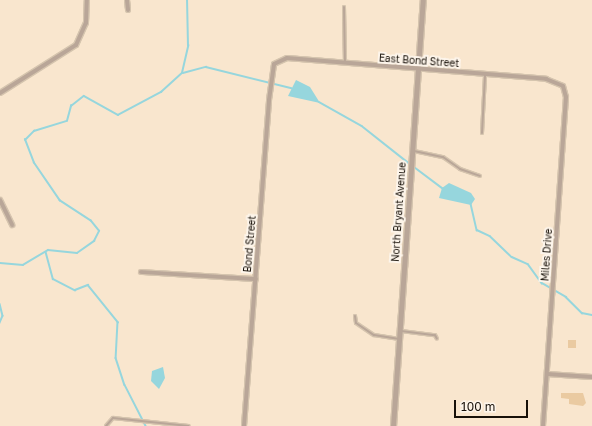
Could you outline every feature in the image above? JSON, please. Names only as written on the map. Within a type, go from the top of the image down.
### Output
[{"type":"street","points":[[0,93],[76,45],[86,23],[88,0]]},
{"type":"street","points":[[127,0],[128,10]]},
{"type":"street","name":"North Bryant Avenue","points":[[393,426],[423,0]]},
{"type":"street","name":"East Bond Street","points":[[274,64],[287,58],[546,79],[563,86]]},
{"type":"street","name":"Bond Street","points":[[244,426],[274,64]]},
{"type":"street","name":"Miles Drive","points":[[543,426],[566,97],[563,86]]},
{"type":"street","points":[[0,200],[12,225]]},
{"type":"street","points":[[141,272],[256,279]]},
{"type":"street","points":[[547,374],[592,377]]},
{"type":"lane","points":[[344,8],[346,63]]},
{"type":"lane","points":[[482,134],[485,74]]},
{"type":"lane","points":[[412,151],[443,157],[460,169],[480,176]]},
{"type":"lane","points":[[355,316],[356,323],[374,335],[399,339]]},
{"type":"lane","points":[[400,331],[435,335],[437,339]]},
{"type":"lane","points":[[106,426],[113,418],[188,426]]},
{"type":"water","points":[[296,80],[310,87],[320,103],[288,96]]},
{"type":"water","points":[[449,183],[471,193],[475,199],[471,205],[439,198],[442,188]]},
{"type":"water","points":[[163,367],[165,378],[159,389],[151,381],[152,371]]},
{"type":"building","points":[[568,340],[576,340],[576,348],[568,348]]},
{"type":"building","points":[[561,393],[583,393],[586,403],[583,406],[569,404],[569,399],[561,398]]},
{"type":"waterway","points":[[0,263],[23,265],[48,250],[77,253],[94,241],[99,231],[91,221],[60,201],[34,163],[25,140],[34,131],[67,121],[71,106],[84,96],[118,115],[161,92],[182,73],[188,46],[187,0]]},
{"type":"waterway","points":[[183,73],[206,67],[291,88]]},
{"type":"waterway","points":[[319,102],[362,126],[410,164]]},
{"type":"waterway","points":[[413,166],[443,189]]},
{"type":"waterway","points":[[471,204],[477,230],[490,236],[512,257],[528,264],[542,283],[566,297],[582,313],[592,315]]},
{"type":"waterway","points":[[46,252],[53,279],[75,290],[88,285],[118,322],[116,358],[125,385],[146,426]]},
{"type":"waterway","points":[[0,304],[3,316],[0,323]]}]
